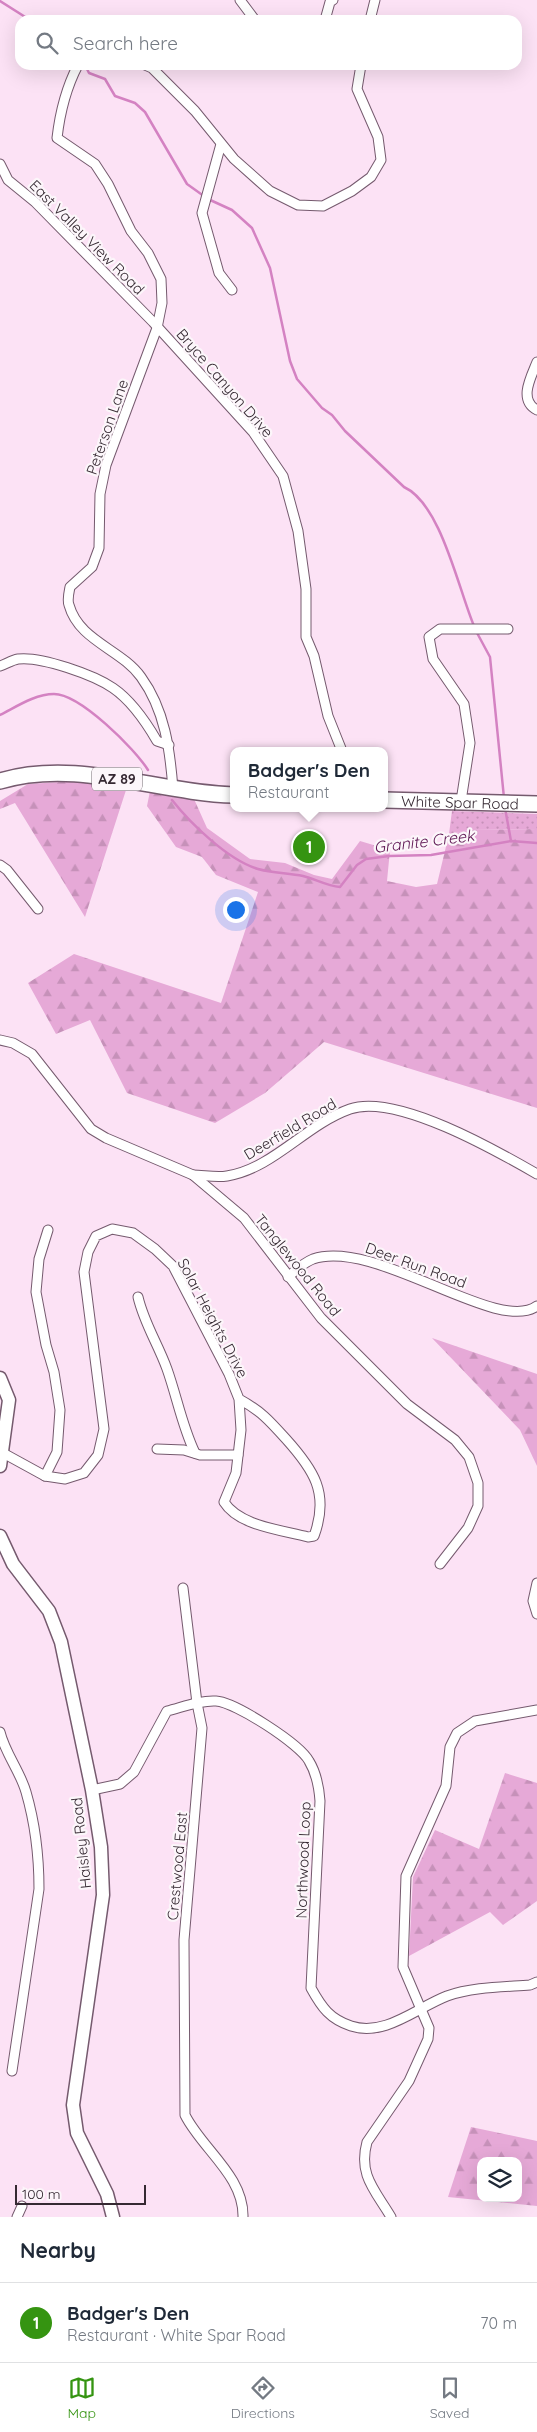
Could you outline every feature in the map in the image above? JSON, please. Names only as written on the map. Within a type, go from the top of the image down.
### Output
[{"type":"main road","name":"AZ 89","points":[[0,781],[62,773],[96,776],[173,789],[230,795]]},
{"type":"main road","name":"White Spar Road","points":[[388,800],[537,804]]},
{"type":"street","points":[[240,0],[251,15]]},
{"type":"street","points":[[326,15],[330,2],[333,0]]},
{"type":"street","points":[[371,15],[375,0]]},
{"type":"street","name":"Bryce Canyon Drive","points":[[75,70],[68,84],[59,119],[57,138],[95,164],[108,184],[131,231],[148,253],[162,279],[162,303],[157,328],[253,432],[283,476],[298,531],[306,590],[306,637],[314,656],[328,716],[340,747]]},
{"type":"street","points":[[154,70],[195,111],[234,159],[270,192],[298,205],[323,206],[352,191],[371,177],[381,160],[378,137],[357,89],[361,70]]},
{"type":"street","points":[[221,144],[202,213],[219,273],[232,290]]},
{"type":"street","name":"East Valley View Road","points":[[0,164],[8,180],[35,202],[157,328]]},
{"type":"street","name":"Peterson Lane","points":[[157,328],[106,464],[100,494],[99,548],[92,567],[70,587],[68,604],[77,624],[140,676],[154,699],[169,745],[173,789]]},
{"type":"street","points":[[537,362],[526,397],[529,404],[537,410]]},
{"type":"street","points":[[462,801],[470,743],[464,704],[433,659],[429,637],[440,629],[508,630]]},
{"type":"street","points":[[0,666],[18,660],[38,660],[75,670],[90,677],[113,688],[143,717],[157,741],[169,745]]},
{"type":"street","points":[[0,865],[7,870],[38,909]]},
{"type":"street","name":"Tanglewood Road","points":[[0,1040],[13,1042],[32,1054],[91,1129],[106,1138],[192,1175],[244,1218],[288,1277],[334,1331],[407,1404],[455,1440],[469,1456],[478,1483],[478,1506],[468,1528],[440,1564]]},
{"type":"street","name":"Deerfield Road","points":[[192,1175],[226,1176],[255,1168],[324,1123],[351,1109],[378,1108],[430,1120],[492,1148],[537,1174]]},
{"type":"street","name":"Solar Heights Drive","points":[[3,1453],[45,1476],[65,1479],[84,1473],[98,1455],[104,1429],[84,1272],[88,1252],[96,1236],[112,1229],[133,1233],[155,1249],[173,1266],[229,1374],[239,1399],[261,1411],[308,1464],[318,1486],[320,1507],[314,1536],[308,1537],[250,1521],[229,1511],[224,1502],[236,1473],[238,1455]]},
{"type":"street","points":[[45,1476],[57,1452],[60,1410],[54,1372],[36,1292],[39,1259],[48,1230]]},
{"type":"street","name":"Deer Run Road","points":[[288,1277],[301,1265],[314,1259],[344,1256],[392,1268],[493,1308],[515,1311],[537,1306]]},
{"type":"street","points":[[138,1297],[142,1316],[166,1367],[187,1436],[195,1453]]},
{"type":"street","points":[[0,1378],[9,1400],[0,1466]]},
{"type":"street","points":[[156,1449],[238,1455],[241,1430],[239,1399]]},
{"type":"street","name":"Haisley Road","points":[[0,1536],[13,1564],[49,1611],[61,1642],[92,1790],[101,1847],[103,1895],[73,2105],[77,2133],[107,2194],[113,2217]]},
{"type":"street","points":[[537,1583],[533,1601],[537,1614]]},
{"type":"street","name":"Crestwood East","points":[[183,1588],[197,1703],[202,1728],[184,1940],[185,2115],[193,2131],[236,2185],[243,2217]]},
{"type":"street","name":"Northwood Loop","points":[[92,1790],[120,1784],[134,1772],[167,1711],[197,1703],[217,1701],[234,1707],[296,1744],[309,1760],[318,1781],[320,1801],[311,1988],[323,2010],[339,2022],[366,2030],[380,2028],[447,1996],[482,1989],[530,1985],[537,1982]]},
{"type":"street","points":[[391,2217],[364,2172],[364,2154],[367,2142],[410,2081],[428,2039],[429,2028],[403,1967],[406,1876],[446,1786],[450,1747],[457,1733],[475,1720],[537,1710]]},
{"type":"street","points":[[0,1732],[3,1743],[26,1792],[39,1862],[39,1888],[12,2071]]},
{"type":"street","points":[[17,2217],[22,2206]]},
{"type":"green space","points":[[76,781],[127,787],[85,917],[15,803],[0,809],[0,801],[28,784]]},
{"type":"green space","points":[[150,791],[194,799],[207,828],[250,859],[285,863],[314,875],[332,879],[360,841],[390,850],[387,881],[416,887],[437,884],[449,834],[470,830],[537,829],[537,1108],[324,1042],[265,1093],[215,1123],[127,1093],[90,1020],[56,1034],[28,983],[74,954],[221,1003],[258,892],[216,875],[202,857],[176,847],[147,806]]},
{"type":"green space","points":[[452,811],[537,814],[537,829],[470,830],[449,834]]},
{"type":"green space","points":[[432,1338],[537,1374],[537,1466],[520,1430]]},
{"type":"green space","points":[[505,1773],[537,1783],[537,1901],[503,1925],[490,1912],[409,1956],[413,1877],[435,1830],[479,1849]]},
{"type":"green space","points":[[471,2127],[537,2141],[537,2206],[497,2202],[522,2202],[522,2157],[477,2157],[477,2200],[448,2197]]},
{"type":"waterway","points":[[0,1],[22,15]]},
{"type":"waterway","points":[[88,70],[89,73],[105,79],[115,96],[135,103],[145,112],[187,184],[208,199],[232,210],[252,228],[270,268],[290,361],[297,379],[345,431],[404,487],[417,496],[428,511],[447,549],[474,626]]},
{"type":"waterway","points":[[476,631],[490,657],[504,798]]},
{"type":"waterway","name":"Granite Creek","points":[[0,715],[40,696],[54,694],[65,696],[78,703],[106,724],[131,749],[148,770]]},
{"type":"waterway","name":"Granite Creek","points":[[172,800],[189,820],[211,840],[246,864],[258,869],[303,876],[340,887],[357,865],[366,859],[389,856],[431,855],[511,841],[537,843]]},
{"type":"waterway","points":[[505,808],[511,841]]},
{"type":"place","name":"Badger's Den","points":[[309,847]]}]
